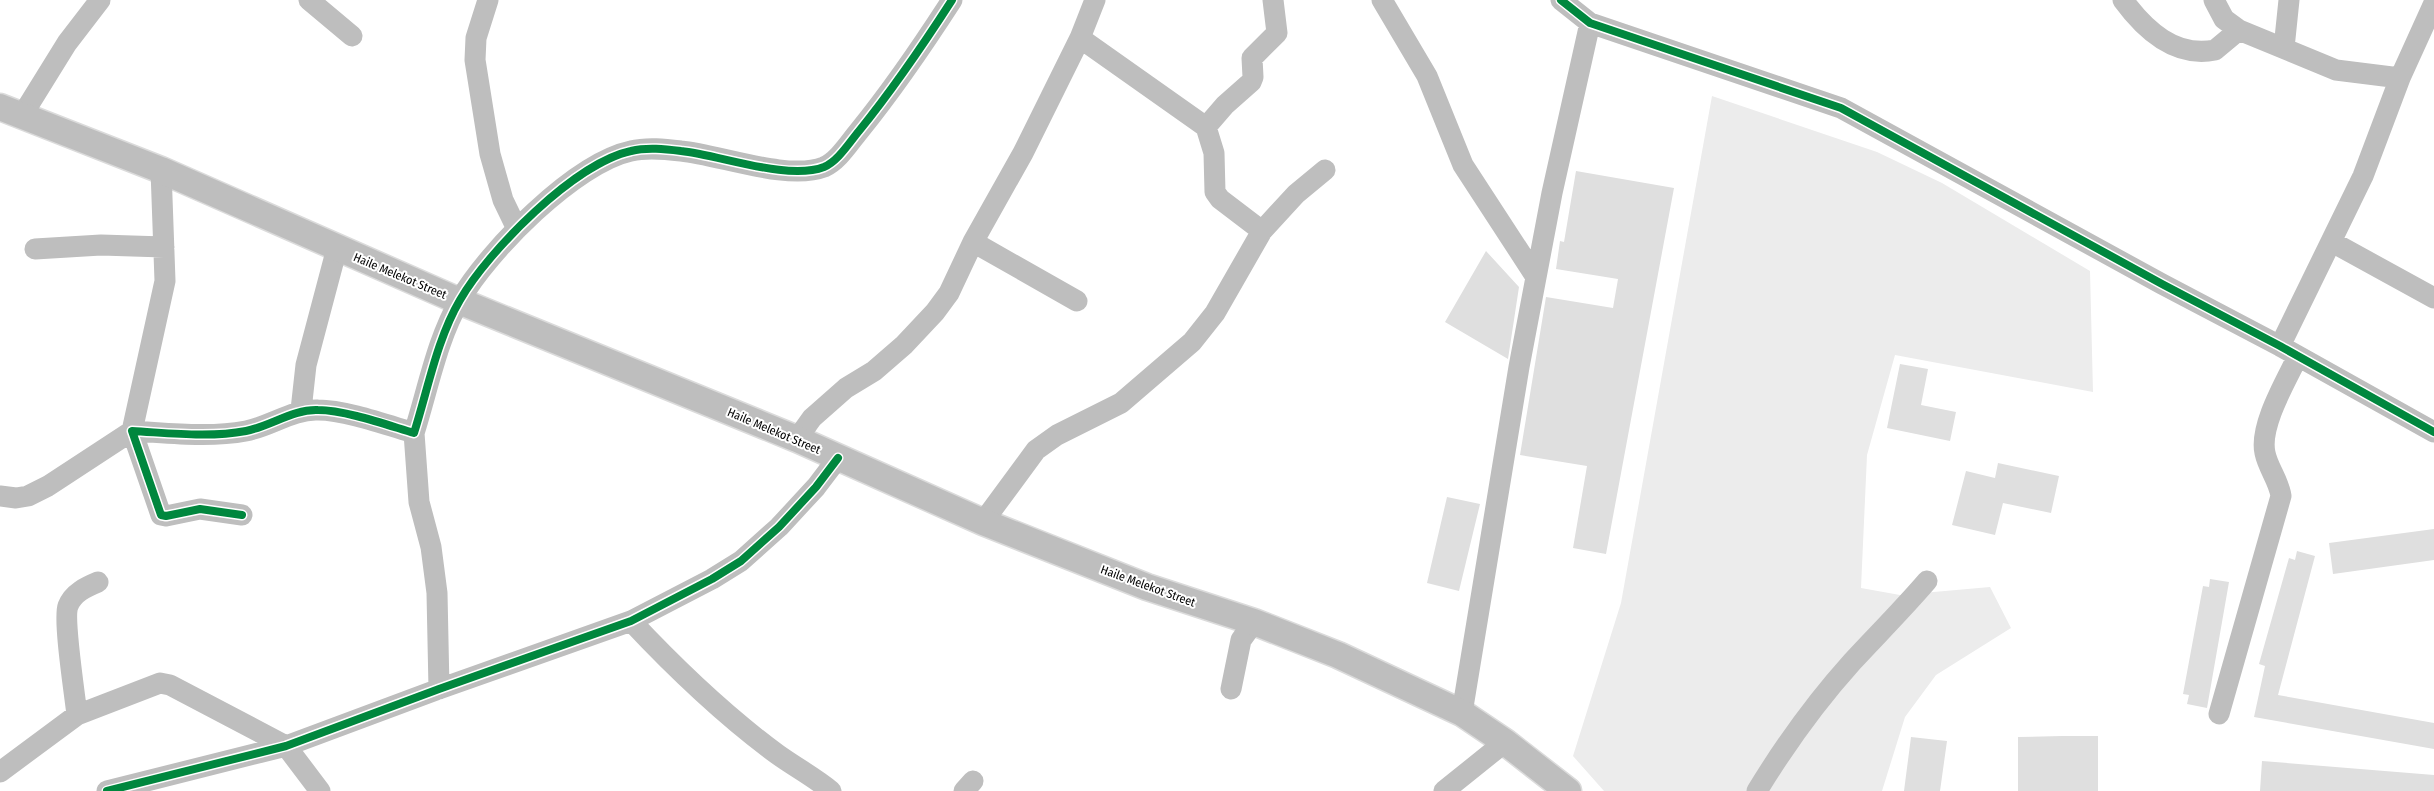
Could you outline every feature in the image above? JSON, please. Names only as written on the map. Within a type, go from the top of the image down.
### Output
[{"type":"main road","name":"Haile Melekot Street","points":[[11,111],[161,170],[459,301],[797,439],[983,522],[1147,587],[1254,622],[1338,655],[1462,713],[1505,742],[1568,791]]},
{"type":"street","points":[[11,111],[68,43],[100,0]]},
{"type":"street","points":[[309,0],[352,36]]},
{"type":"street","points":[[488,0],[476,38],[475,60],[490,154],[503,200],[517,229]]},
{"type":"street","points":[[439,689],[437,593],[430,547],[419,502],[414,433],[446,330],[459,301],[482,266],[517,229],[580,174],[610,158],[631,151],[651,149],[683,151],[787,170],[808,171],[826,166],[841,153],[868,120],[919,52],[952,0]]},
{"type":"street","points":[[797,439],[812,418],[846,388],[874,371],[904,345],[936,312],[949,293],[973,242],[1023,153],[1080,38],[1095,0]]},
{"type":"street","points":[[1206,127],[1224,105],[1250,82],[1253,77],[1252,58],[1277,33],[1273,0]]},
{"type":"street","points":[[1382,0],[1427,76],[1463,165],[1536,277]]},
{"type":"street","points":[[1561,0],[1590,23],[1841,108],[2154,280],[2280,346],[2434,432]]},
{"type":"street","points":[[2122,0],[2164,42],[2185,50],[2215,50],[2239,30]]},
{"type":"street","points":[[2214,0],[2224,19],[2239,30],[2336,70],[2400,78]]},
{"type":"street","points":[[2284,48],[2289,0]]},
{"type":"street","points":[[2280,346],[2363,176],[2400,78],[2434,3]]},
{"type":"street","points":[[1462,713],[1536,277],[1590,23]]},
{"type":"street","points":[[1080,38],[1206,127],[1214,153],[1215,192],[1220,199],[1262,231]]},
{"type":"street","points":[[161,170],[165,281],[132,431],[161,516],[200,509],[242,515]]},
{"type":"street","points":[[983,522],[1036,450],[1058,434],[1120,403],[1192,342],[1215,313],[1262,231],[1296,194],[1325,170]]},
{"type":"street","points":[[973,242],[1077,301]]},
{"type":"street","points":[[2332,242],[2434,298]]},
{"type":"street","points":[[35,248],[101,245],[164,247]]},
{"type":"street","points":[[301,410],[306,365],[337,248]]},
{"type":"street","points":[[2219,714],[2281,496],[2280,488],[2265,456],[2263,444],[2265,430],[2298,356]]},
{"type":"street","points":[[0,496],[16,498],[28,496],[48,486],[132,431],[190,435],[245,431],[285,418],[301,410],[321,410],[414,433]]},
{"type":"street","points":[[106,791],[286,746],[631,621],[712,579],[741,560],[779,526],[816,487],[838,458]]},
{"type":"street","points":[[1757,791],[1788,740],[1840,676],[1927,581]]},
{"type":"street","points":[[77,715],[66,613],[74,596],[98,582]]},
{"type":"street","points":[[631,621],[674,666],[737,723],[779,756],[831,791]]},
{"type":"street","points":[[1231,689],[1241,640],[1254,622]]},
{"type":"street","points":[[0,772],[77,715],[160,683],[166,684],[286,746],[320,791]]},
{"type":"street","points":[[1444,791],[1505,742]]},
{"type":"shaded area","points":[[1712,96],[1877,152],[1942,183],[2090,271],[2093,392],[1895,355],[1867,455],[1861,588],[1900,595],[1990,587],[2011,628],[1936,675],[1905,717],[1882,791],[1604,791],[1573,756],[1621,603]]},
{"type":"building","points":[[1576,171],[1674,188],[1606,554],[1573,548],[1587,466],[1520,455],[1546,297],[1613,308],[1618,279],[1556,269],[1560,241],[1564,242]]},
{"type":"building","points":[[1486,251],[1519,287],[1508,359],[1445,322]]},
{"type":"building","points":[[1900,364],[1928,369],[1921,405],[1956,412],[1950,441],[1887,428]]},
{"type":"building","points":[[1998,463],[2059,476],[2051,513],[2003,503],[1995,535],[1952,525],[1966,471],[1995,478]]},
{"type":"building","points":[[1447,497],[1480,504],[1459,591],[1427,583]]},
{"type":"building","points":[[2434,529],[2434,560],[2333,574],[2329,543]]},
{"type":"building","points":[[2297,551],[2315,556],[2278,695],[2434,723],[2434,749],[2254,717],[2265,666],[2259,664],[2289,558],[2295,560]]},
{"type":"building","points":[[2210,579],[2229,582],[2207,708],[2187,704],[2189,695],[2183,694],[2203,586],[2209,587]]},
{"type":"building","points":[[2098,736],[2098,791],[2018,791],[2018,737]]},
{"type":"building","points":[[1911,737],[1947,741],[1940,791],[1904,791]]},
{"type":"building","points":[[2262,761],[2434,775],[2434,791],[2260,791]]},
{"type":"cycle path","points":[[242,515],[200,509],[166,516],[161,515],[132,431],[189,434],[232,433],[255,429],[300,412],[318,410],[353,415],[414,433],[439,348],[460,300],[473,280],[512,234],[560,190],[585,172],[609,159],[643,149],[697,153],[754,166],[792,171],[824,167],[839,156],[872,115],[952,0]]},
{"type":"cycle path","points":[[1561,0],[1590,23],[1841,108],[2162,284],[2280,346],[2434,432]]},
{"type":"cycle path","points":[[107,791],[286,746],[631,621],[712,579],[741,561],[779,527],[816,487],[838,458]]}]
